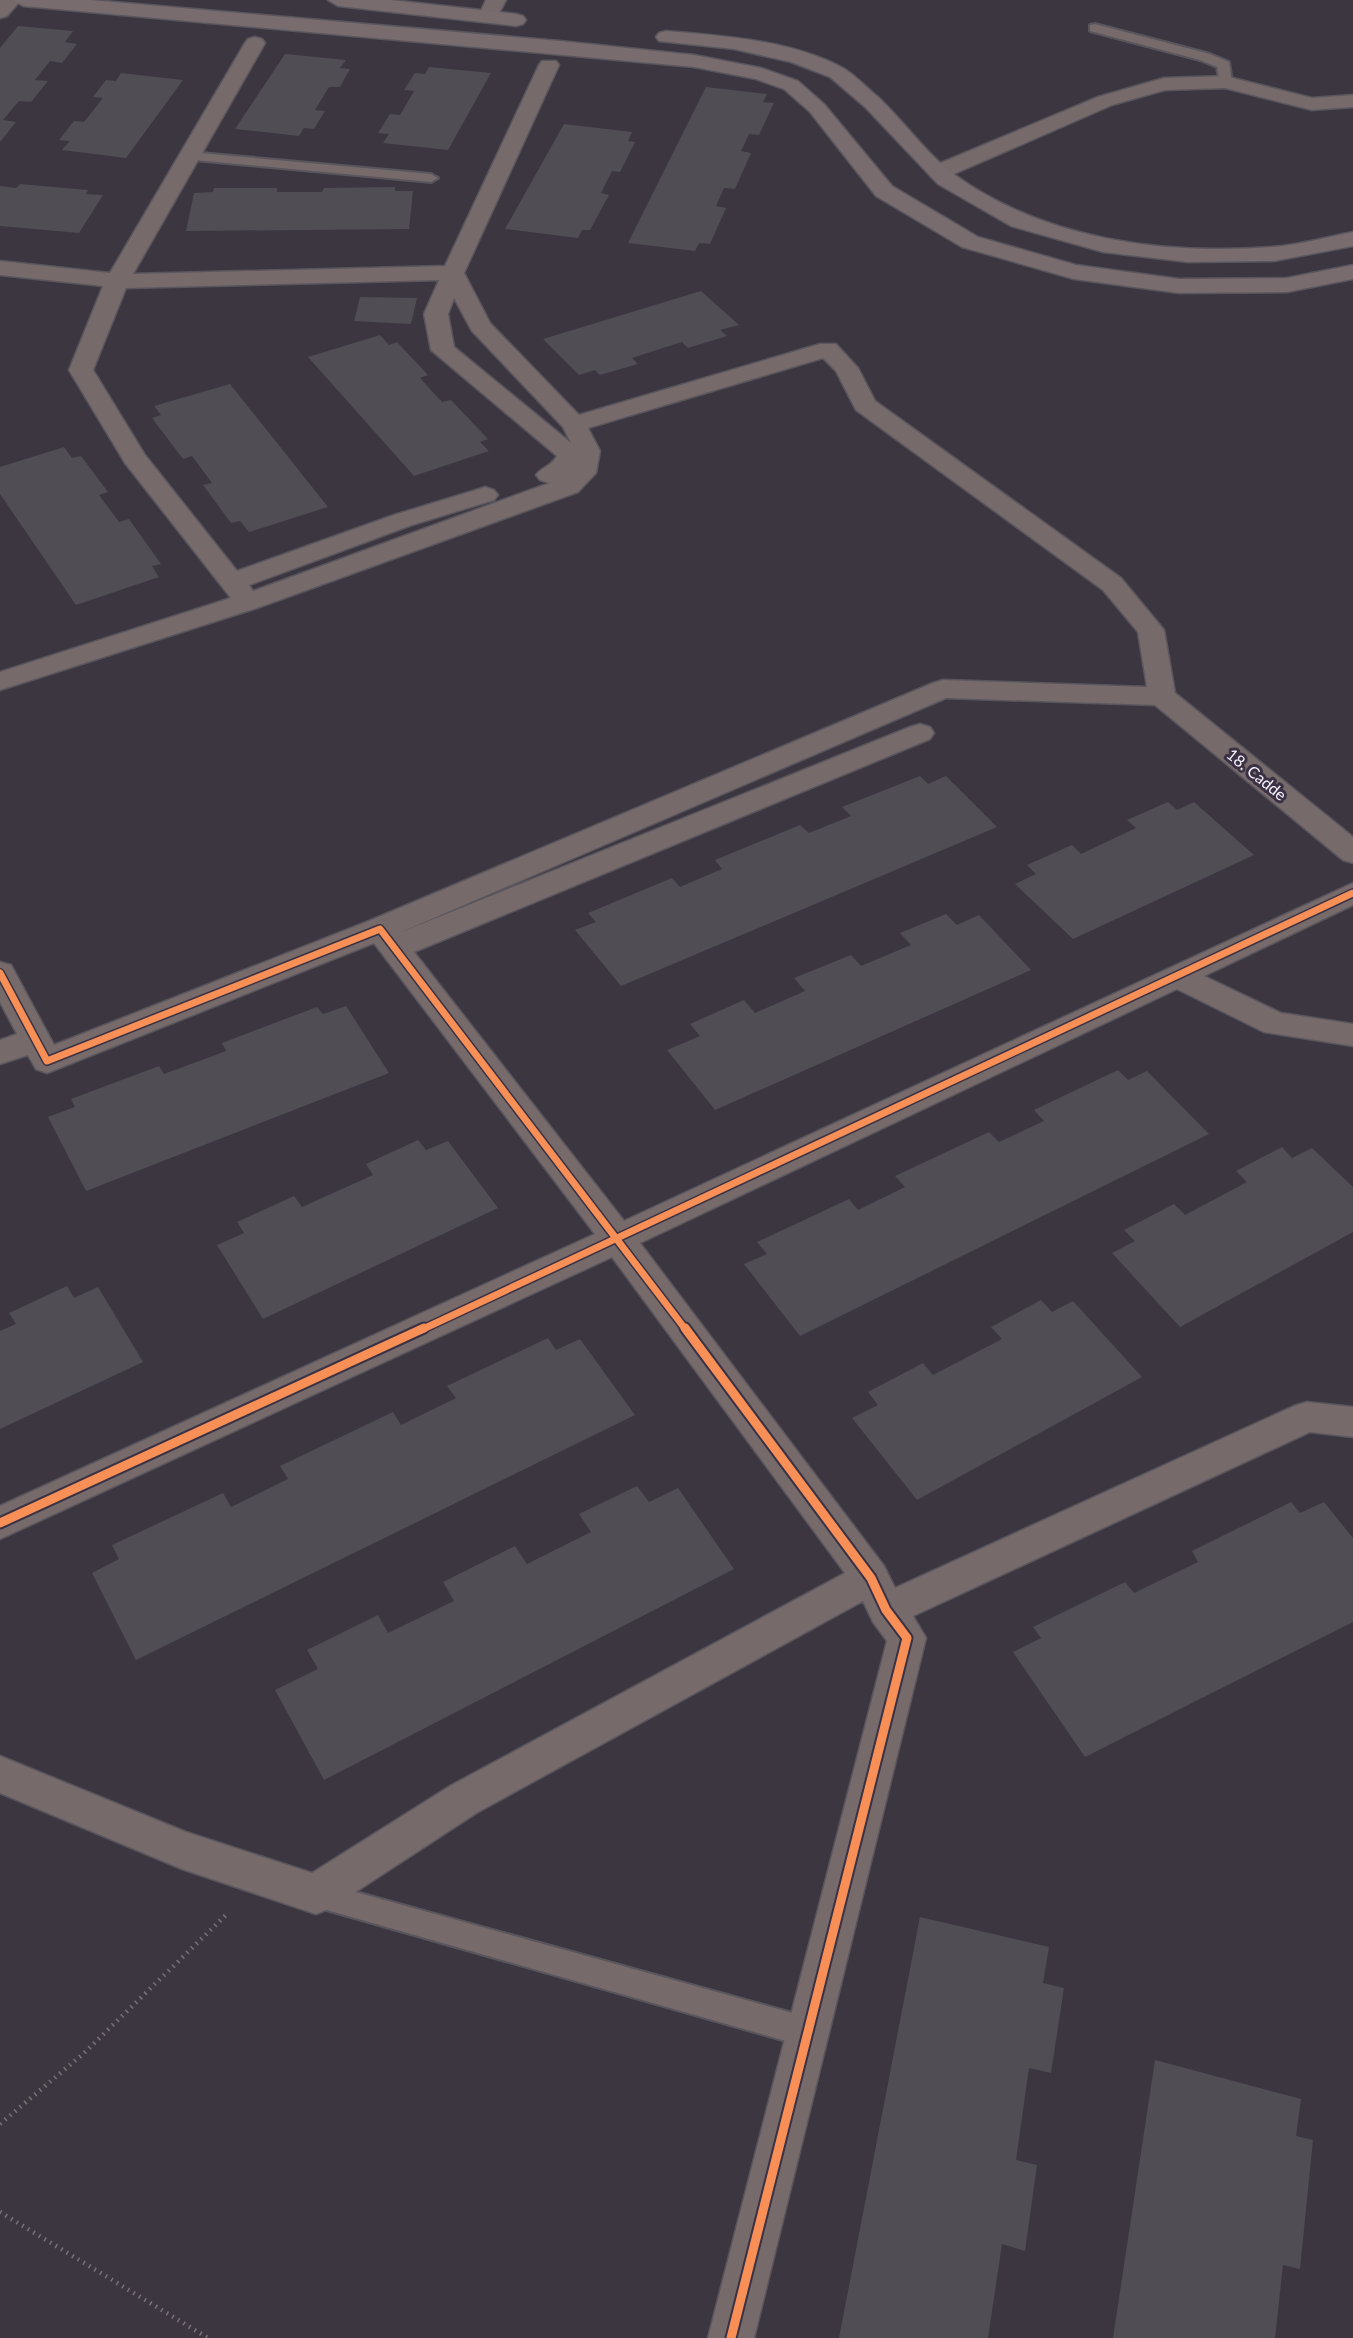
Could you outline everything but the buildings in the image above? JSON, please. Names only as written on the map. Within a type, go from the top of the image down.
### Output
[{"type":"street","points":[[0,12],[10,0]]},
{"type":"street","points":[[23,0],[560,47],[694,61],[761,74],[791,85],[817,108],[884,191],[970,242],[1074,272],[1179,286],[1287,285],[1353,272]]},
{"type":"street","points":[[338,0],[492,9],[533,22]]},
{"type":"street","points":[[645,35],[734,43],[797,57],[837,74],[872,103],[946,179],[1019,221],[1103,244],[1188,255],[1274,254],[1353,239]]},
{"type":"street","points":[[248,602],[134,458],[81,370],[117,281],[255,43]]},
{"type":"street","points":[[232,582],[404,520],[560,471],[570,454],[443,350],[436,314],[549,65]]},
{"type":"street","points":[[939,172],[1105,101],[1164,84],[1225,82],[1312,104],[1353,101]]},
{"type":"street","points":[[0,268],[117,281],[453,273]]},
{"type":"street","points":[[0,681],[248,602],[569,487],[582,473],[588,451],[574,424],[480,326],[453,273]]},
{"type":"street","points":[[387,939],[943,689],[1162,696],[1151,630],[1113,584],[865,405],[846,368],[828,349],[574,424]]},
{"type":"street","name":"18. Cadde","points":[[1162,696],[1353,853]]},
{"type":"street","points":[[0,973],[47,1061],[387,939],[920,733]]},
{"type":"street","points":[[0,1523],[618,1239],[1353,893]]},
{"type":"street","points":[[387,939],[618,1239],[878,1594],[907,1638],[731,2338]]},
{"type":"street","points":[[1178,976],[1275,1024],[1353,1035]]},
{"type":"street","points":[[0,1052],[36,1040]]},
{"type":"street","points":[[0,1774],[182,1850],[316,1894],[464,1799],[878,1594],[1307,1417],[1353,1422]]},
{"type":"lane","points":[[1095,28],[1205,57],[1224,65],[1225,82]]},
{"type":"lane","points":[[189,156],[430,178]]},
{"type":"lane","points":[[316,1894],[807,2032]]},
{"type":"path","points":[[0,2124],[83,2054],[265,1878]]},
{"type":"path","points":[[0,2212],[208,2338]]},
{"type":"cycle path","points":[[0,1523],[618,1239],[1353,893]]},
{"type":"cycle path","points":[[0,973],[47,1061],[380,929],[618,1239],[871,1578],[886,1610],[907,1638],[731,2338]]}]
